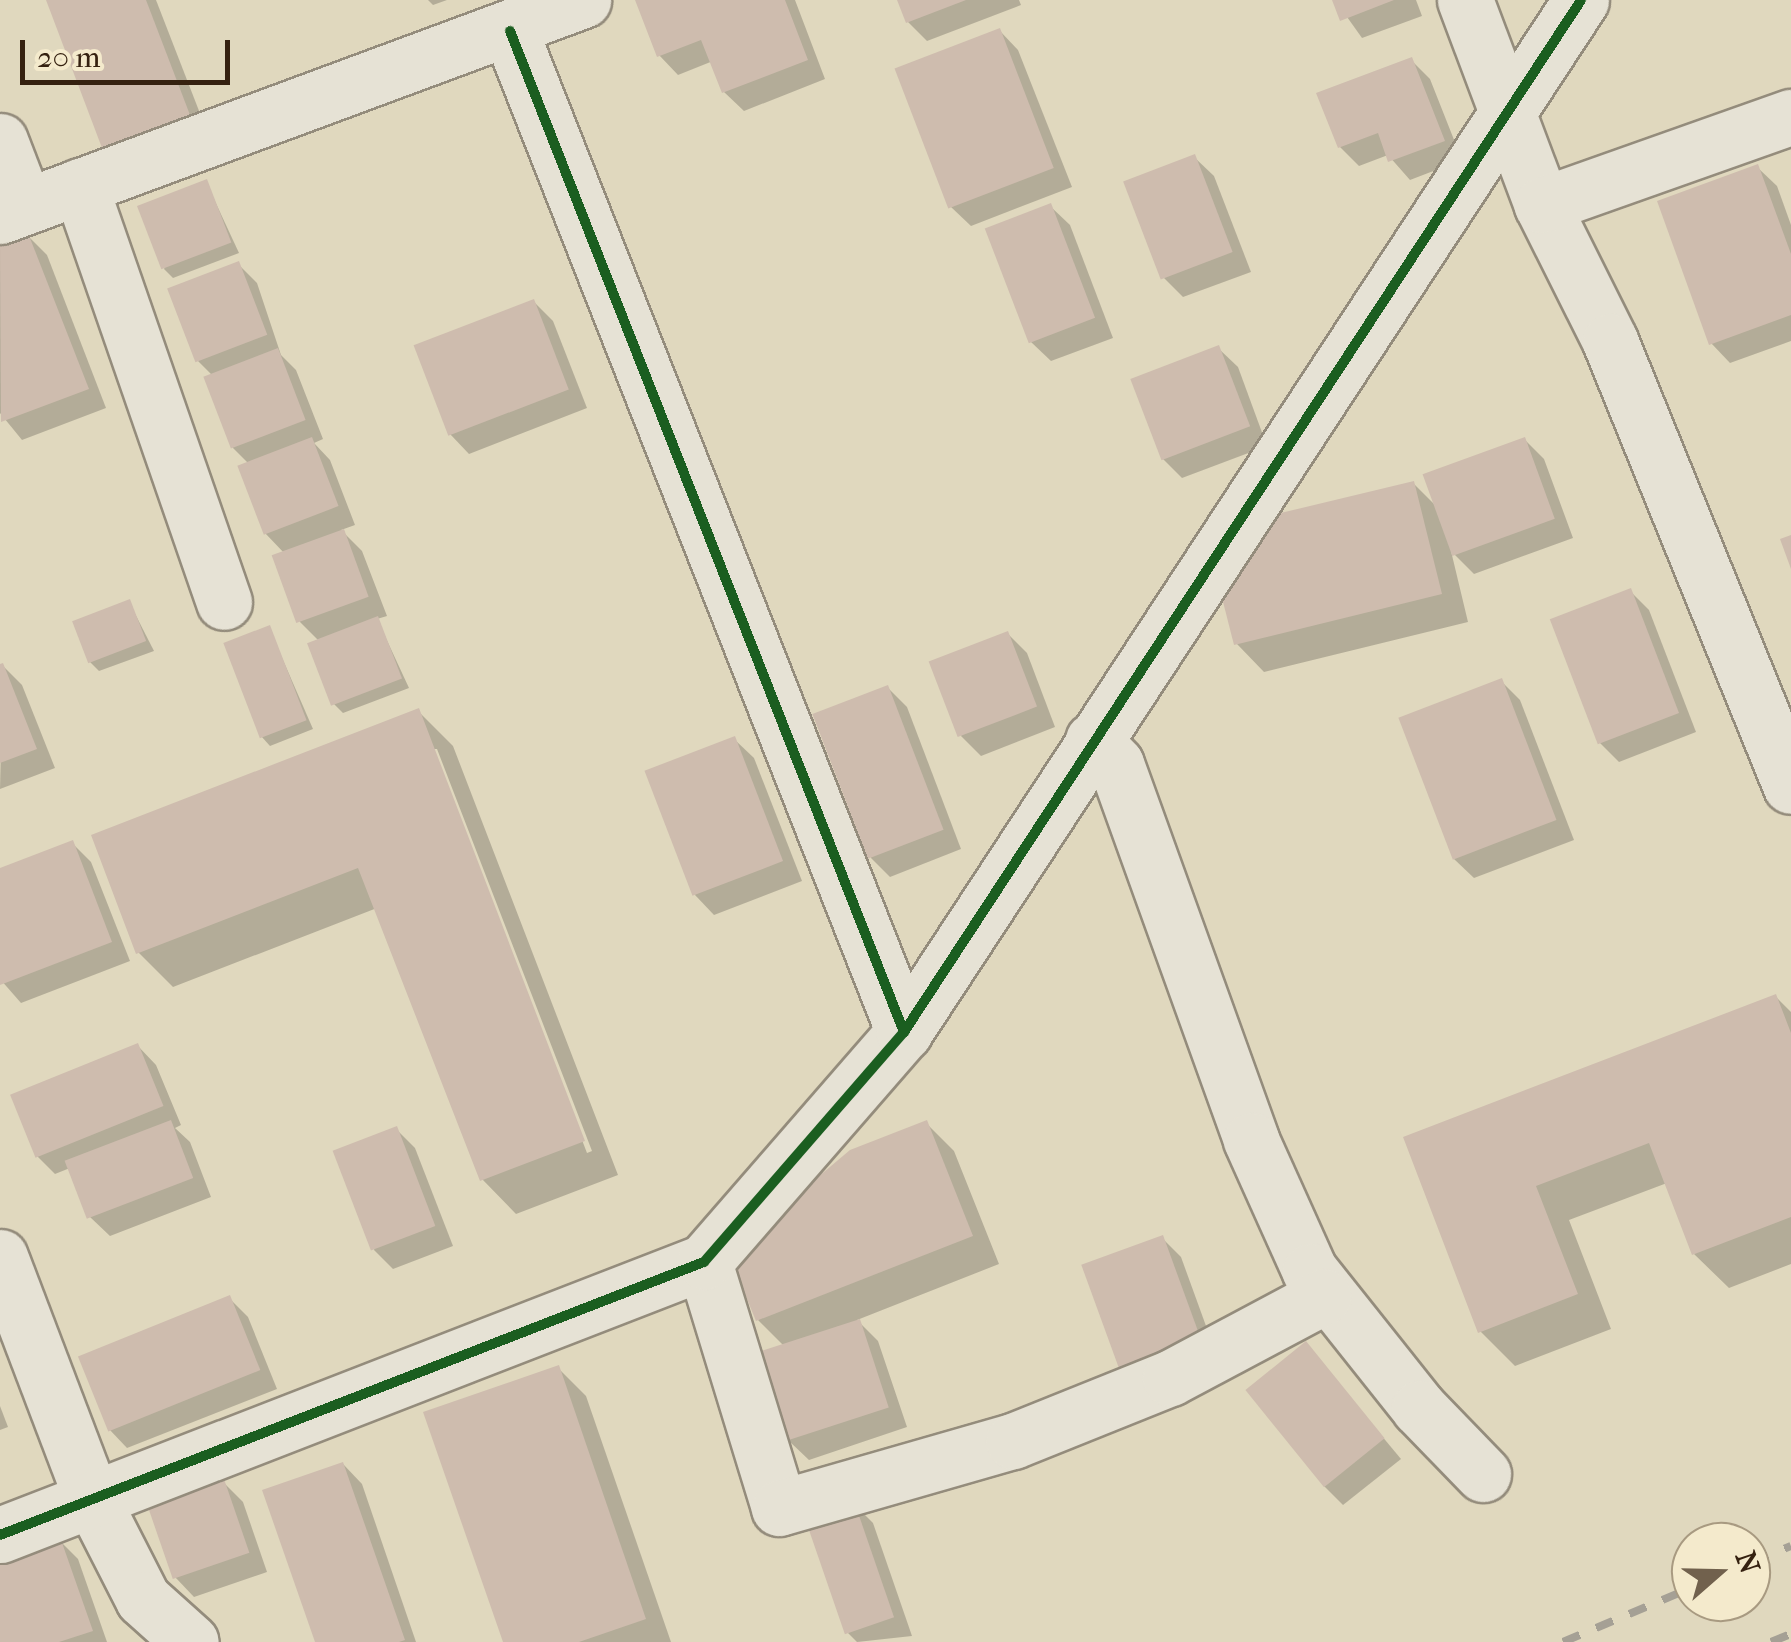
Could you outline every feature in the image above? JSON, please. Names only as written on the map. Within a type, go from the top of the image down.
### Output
[{"type":"street","points":[[0,141],[12,211],[510,30],[582,0]]},
{"type":"street","points":[[1465,0],[1542,205],[1610,342],[1791,786]]},
{"type":"street","points":[[0,1535],[704,1262],[904,1032],[1506,108],[1581,0]]},
{"type":"street","points":[[510,30],[904,1032]]},
{"type":"street","points":[[1542,205],[1791,117]]},
{"type":"street","points":[[80,186],[224,602]]},
{"type":"street","points":[[1094,740],[1116,764],[1251,1140],[1324,1296],[1483,1474]]},
{"type":"street","points":[[0,1257],[92,1499],[143,1600],[191,1642]]},
{"type":"street","points":[[704,1262],[779,1508],[1013,1441],[1170,1378],[1324,1296]]},
{"type":"building","points":[[46,0],[146,0],[190,115],[102,148]]},
{"type":"building","points":[[635,0],[785,0],[808,60],[722,93],[701,40],[657,57]]},
{"type":"building","points":[[897,0],[966,0],[906,23]]},
{"type":"building","points":[[1332,0],[1394,0],[1340,21]]},
{"type":"building","points":[[1000,28],[1054,168],[948,209],[895,68]]},
{"type":"building","points":[[1412,57],[1445,141],[1388,162],[1378,133],[1338,148],[1316,93]]},
{"type":"building","points":[[1195,154],[1233,252],[1161,280],[1123,182]]},
{"type":"building","points":[[1758,164],[1791,254],[1791,315],[1709,345],[1657,201]]},
{"type":"building","points":[[207,179],[231,242],[161,269],[137,206]]},
{"type":"building","points":[[1051,203],[1095,318],[1029,343],[985,228]]},
{"type":"building","points":[[28,233],[89,389],[1,422],[0,243]]},
{"type":"building","points":[[239,261],[267,335],[195,362],[167,289]]},
{"type":"building","points":[[534,299],[569,390],[448,436],[414,345]]},
{"type":"building","points":[[1219,345],[1250,426],[1161,460],[1130,379]]},
{"type":"building","points":[[278,348],[306,420],[231,449],[203,377]]},
{"type":"building","points":[[312,437],[339,506],[264,535],[237,466]]},
{"type":"building","points":[[1525,437],[1555,519],[1452,556],[1423,474]]},
{"type":"building","points":[[1414,481],[1442,594],[1234,645],[1220,590],[1260,518]]},
{"type":"building","points":[[344,529],[369,597],[296,623],[272,555]]},
{"type":"building","points":[[1791,535],[1791,569],[1780,539]]},
{"type":"building","points":[[1631,588],[1679,713],[1598,744],[1550,619]]},
{"type":"building","points":[[130,599],[146,641],[88,663],[72,621]]},
{"type":"building","points":[[378,616],[402,679],[331,706],[307,643]]},
{"type":"building","points":[[270,625],[307,720],[260,738],[223,643]]},
{"type":"building","points":[[1008,631],[1037,707],[958,737],[929,661]]},
{"type":"building","points":[[3,663],[37,749],[0,763],[0,664]]},
{"type":"building","points":[[1502,678],[1556,820],[1453,860],[1398,718]]},
{"type":"building","points":[[888,685],[944,830],[868,859],[812,714]]},
{"type":"building","points":[[419,708],[585,1141],[480,1181],[358,868],[136,954],[91,835]]},
{"type":"building","points":[[735,736],[783,861],[692,896],[644,771]]},
{"type":"building","points":[[73,840],[112,942],[0,985],[0,868]]},
{"type":"building","points":[[1776,994],[1791,1033],[1791,1217],[1692,1255],[1649,1143],[1536,1186],[1578,1294],[1478,1333],[1403,1137]]},
{"type":"building","points":[[138,1043],[163,1106],[36,1158],[10,1095]]},
{"type":"building","points":[[171,1120],[193,1178],[87,1219],[65,1161]]},
{"type":"building","points":[[927,1120],[973,1236],[756,1321],[728,1253],[850,1150]]},
{"type":"building","points":[[397,1126],[435,1226],[371,1251],[333,1151]]},
{"type":"building","points":[[1163,1235],[1201,1338],[1119,1368],[1081,1265]]},
{"type":"building","points":[[230,1295],[260,1370],[108,1432],[78,1356]]},
{"type":"building","points":[[860,1319],[889,1407],[784,1441],[755,1353]]},
{"type":"building","points":[[1306,1341],[1385,1438],[1324,1487],[1245,1390]]},
{"type":"building","points":[[559,1365],[646,1619],[579,1642],[503,1642],[423,1412]]},
{"type":"building","points":[[343,1462],[405,1640],[399,1642],[315,1642],[262,1490]]},
{"type":"building","points":[[224,1479],[249,1553],[173,1579],[147,1505]]},
{"type":"building","points":[[854,1501],[894,1617],[845,1634],[805,1518]]},
{"type":"building","points":[[60,1537],[93,1631],[59,1642],[0,1642],[0,1558]]},
{"type":"railway","points":[[1771,1554],[1791,1546]]},
{"type":"railway","points":[[1563,1642],[1671,1596]]},
{"type":"railway","points":[[1771,1642],[1791,1634]]},
{"type":"cycle path","points":[[0,1535],[704,1262],[904,1032],[1581,0]]},
{"type":"cycle path","points":[[510,31],[904,1032]]}]
